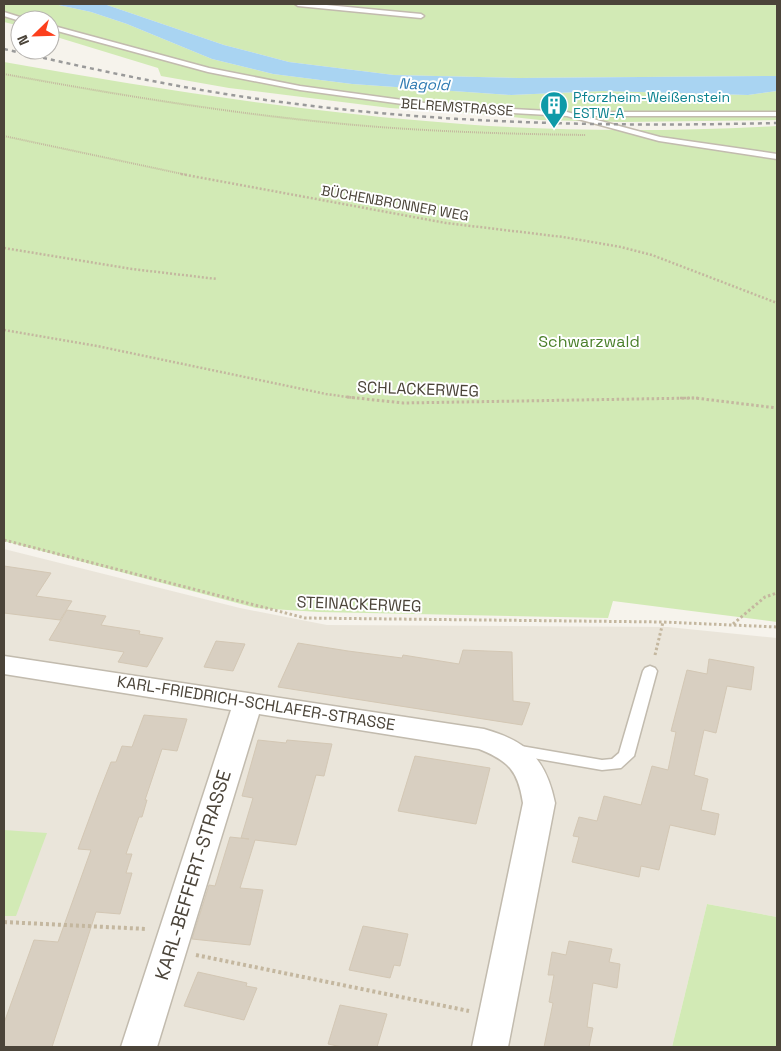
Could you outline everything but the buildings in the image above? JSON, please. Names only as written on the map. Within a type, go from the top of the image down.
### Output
[{"type":"street","name":"KARL-FRIEDRICH-SCHLAFER-STRASSE","points":[[4,665],[484,739],[508,748],[525,764],[536,780],[539,803],[490,1047]]},
{"type":"street","name":"KARL-BEFFERT-STRASSE","points":[[139,1047],[248,702]]},
{"type":"lane","points":[[298,4],[421,16]]},
{"type":"lane","name":"BELREMSTRASSE","points":[[60,30],[208,70],[305,89],[439,107],[567,114],[659,138],[777,157]]},
{"type":"lane","points":[[567,114],[777,114]]},
{"type":"lane","name":"KARL-FRIEDRICH-SCHLAFER-STRASSE","points":[[508,748],[602,765],[616,764],[626,756],[650,671]]},
{"type":"path","points":[[4,74],[80,88],[243,113],[336,124],[469,132],[586,135]]},
{"type":"path","name":"BÜCHENBRONNER WEG","points":[[4,136],[230,184],[446,223],[563,237],[621,247],[652,255],[777,303]]},
{"type":"path","points":[[4,248],[132,269],[217,279]]},
{"type":"path","name":"SCHLACKERWEG","points":[[4,330],[97,346],[326,394],[366,400],[403,403],[479,403],[695,398],[777,408]]},
{"type":"path","name":"STEINACKERWEG","points":[[4,540],[304,618],[663,622],[777,626]]},
{"type":"path","points":[[732,624],[747,614],[765,597],[777,593]]},
{"type":"path","points":[[650,671],[663,622]]},
{"type":"path","points":[[4,922],[172,940],[496,1016]]},
{"type":"shaded area","points":[[4,549],[240,608],[327,625],[668,627],[777,638],[777,917],[707,904],[672,1047],[4,1047]]},
{"type":"green space","points":[[4,4],[54,4],[91,12],[127,24],[212,59],[273,74],[352,84],[511,95],[603,91],[748,95],[777,91],[777,120],[623,122],[540,120],[390,108],[229,88],[161,76],[158,68],[60,38],[60,10],[10,10],[10,24],[4,22]]},
{"type":"green space","points":[[104,4],[777,4],[777,76],[519,78],[394,75],[289,62],[224,45]]},
{"type":"green space","name":"Schwarzwald","points":[[4,62],[267,104],[470,125],[602,130],[777,126],[777,622],[613,601],[608,618],[319,612],[256,608],[4,541]]},
{"type":"green space","points":[[4,830],[47,833],[16,916],[4,916]]},
{"type":"green space","points":[[707,904],[777,917],[777,1047],[672,1047]]},
{"type":"water","name":"Nagold","points":[[54,4],[104,4],[224,45],[289,62],[394,75],[519,78],[777,76],[777,91],[748,95],[603,91],[511,95],[352,84],[273,74],[212,59],[127,24],[91,12]]},
{"type":"railway","points":[[4,49],[107,72],[246,97],[404,115],[590,124],[777,123]]},
{"type":"place","name":"Pforzheim-Weißenstein ESTW-A","points":[[554,129]]}]
